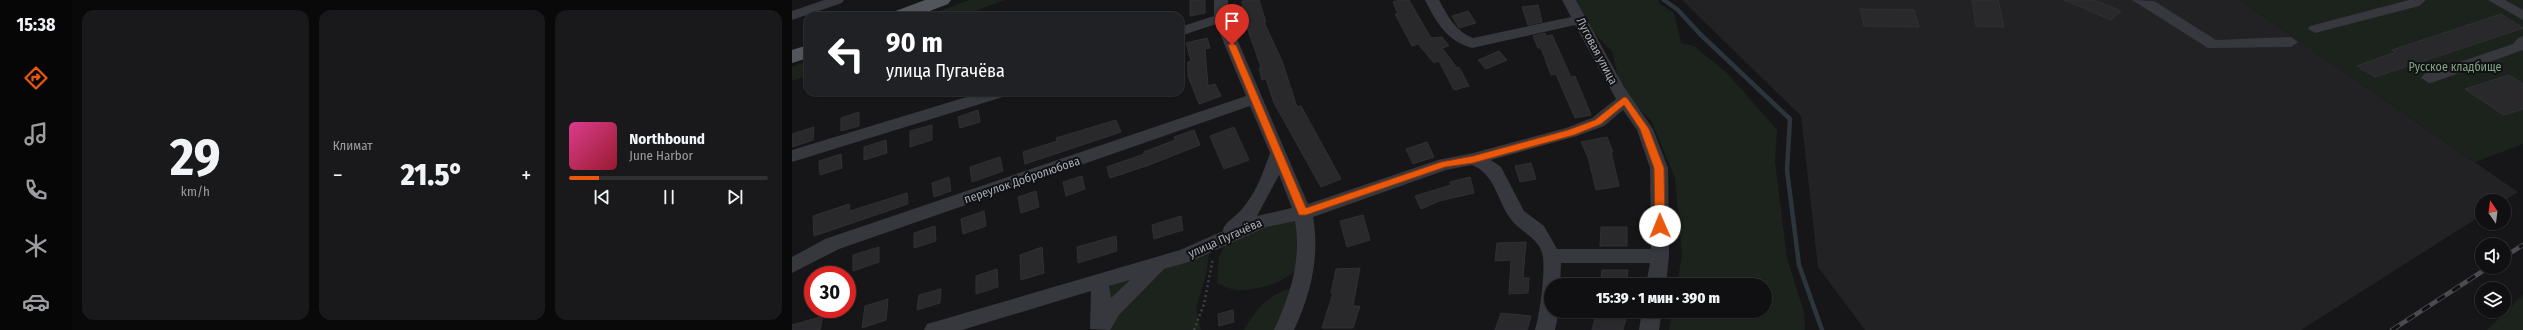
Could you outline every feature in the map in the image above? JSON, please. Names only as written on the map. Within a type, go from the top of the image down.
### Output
[{"type":"main road","points":[[910,12],[942,0]]},
{"type":"main road","points":[[792,57],[804,52]]},
{"type":"street","points":[[792,16],[837,0]]},
{"type":"street","points":[[1221,0],[1221,18],[1303,213],[1307,230],[1307,251],[1300,286],[1284,330]]},
{"type":"street","points":[[1432,0],[1448,30],[1461,39],[1472,43],[1579,20]]},
{"type":"street","name":"Луговая улица","points":[[1569,0],[1624,100],[1645,129],[1659,168],[1660,256],[1657,278]]},
{"type":"street","points":[[2139,0],[2149,4],[2213,45],[2290,42]]},
{"type":"street","points":[[2315,29],[2414,4],[2419,0]]},
{"type":"street","points":[[2495,0],[2523,16]]},
{"type":"street","points":[[1184,31],[1221,18]]},
{"type":"street","points":[[2429,78],[2518,47],[2523,41]]},
{"type":"street","points":[[792,156],[987,96]]},
{"type":"street","name":"переулок Добролюбова","points":[[792,266],[832,244],[1255,99]]},
{"type":"street","name":"улица Пугачёва","points":[[934,330],[1184,256],[1262,220],[1303,213],[1444,164],[1473,159],[1571,132],[1598,122],[1624,100]]},
{"type":"street","points":[[1217,240],[1240,224],[1265,191],[1278,153]]},
{"type":"street","points":[[1473,159],[1484,163],[1495,171],[1518,214],[1538,231],[1552,256],[1549,315],[1545,330]]},
{"type":"street","points":[[1552,256],[1660,256]]},
{"type":"street","points":[[1100,330],[1112,309],[1152,269],[1168,261]]},
{"type":"street","points":[[1099,281],[1102,303],[1100,330]]},
{"type":"street","points":[[1649,330],[1651,318]]},
{"type":"path","points":[[1194,330],[1204,304],[1217,240]]},
{"type":"shaded area","points":[[1682,0],[2240,0],[2518,192],[2511,196],[2511,194],[2475,194],[2475,219],[2301,330],[1865,330],[1818,267],[1801,116]]},
{"type":"green space","points":[[969,0],[1005,0],[973,12],[938,12]]},
{"type":"green space","points":[[1577,0],[1659,0],[1659,3],[1674,13],[1681,43],[1694,46],[1728,74],[1777,130],[1775,161],[1787,258],[1804,312],[1805,330],[1669,330],[1671,318],[1772,318],[1772,278],[1678,278],[1682,255],[1675,178],[1651,120],[1629,99],[1618,77],[1612,51],[1593,32]]},
{"type":"green space","name":"Русское кладбище","points":[[2240,0],[2523,0],[2523,144],[2475,162]]},
{"type":"green space","points":[[804,62],[804,76],[792,81],[792,67]]},
{"type":"green space","points":[[1296,217],[1299,257],[1295,269],[1291,274],[1268,286],[1249,290],[1230,289],[1217,283],[1219,257],[1226,241],[1250,229]]},
{"type":"green space","points":[[1210,248],[1206,275],[1196,308],[1201,330],[1105,330],[1110,286],[1176,265]]},
{"type":"green space","points":[[1291,288],[1290,297],[1275,330],[1244,330],[1258,309],[1268,299]]},
{"type":"green space","points":[[2523,295],[2523,330],[2487,330],[2499,318],[2511,318],[2511,307]]},
{"type":"building","points":[[1190,0],[1205,0],[1205,13],[1190,16]]},
{"type":"building","points":[[1259,0],[1266,22],[1264,22],[1282,61],[1297,107],[1301,106],[1341,179],[1321,187],[1274,103],[1266,79],[1262,80],[1259,68],[1261,67],[1243,16],[1242,1]]},
{"type":"building","points":[[1409,0],[1431,38],[1442,37],[1449,46],[1442,48],[1457,68],[1459,67],[1469,86],[1454,90],[1439,61],[1434,63],[1418,44],[1412,46],[1395,14],[1398,14],[1393,2]]},
{"type":"building","points":[[1972,0],[1998,0],[2004,27],[1976,26]]},
{"type":"building","points":[[2064,0],[2094,0],[2121,11],[2111,20]]},
{"type":"building","points":[[1538,5],[1542,22],[1528,25],[1522,7]]},
{"type":"building","points":[[1860,9],[1914,10],[1919,27],[1864,26]]},
{"type":"building","points":[[1468,11],[1476,23],[1459,28],[1452,16]]},
{"type":"building","points":[[2501,14],[2523,28],[2375,77],[2357,66],[2396,52],[2392,50]]},
{"type":"building","points":[[1545,33],[1546,36],[1552,35],[1571,77],[1575,76],[1591,115],[1575,118],[1556,74],[1551,75],[1541,48],[1538,48],[1533,36]]},
{"type":"building","points":[[1207,38],[1210,48],[1205,49],[1208,86],[1215,84],[1221,96],[1199,104],[1188,76],[1188,62],[1191,61],[1186,43]]},
{"type":"building","points":[[1499,51],[1507,60],[1486,69],[1478,60]]},
{"type":"building","points":[[2509,75],[2523,84],[2523,109],[2504,115],[2465,89]]},
{"type":"building","points":[[978,110],[980,122],[960,128],[958,117]]},
{"type":"building","points":[[859,112],[859,126],[841,131],[841,118]]},
{"type":"building","points":[[1116,120],[1121,132],[1025,164],[1023,152],[1057,141],[1056,138]]},
{"type":"building","points":[[932,125],[932,140],[910,147],[910,131]]},
{"type":"building","points":[[814,127],[813,140],[792,147],[792,134]]},
{"type":"building","points":[[1234,127],[1249,160],[1224,169],[1210,136]]},
{"type":"building","points":[[1194,130],[1200,145],[1149,165],[1110,178],[1107,167],[1144,154],[1144,152],[1175,140],[1174,137]]},
{"type":"building","points":[[1607,137],[1613,152],[1611,152],[1619,186],[1596,190],[1588,157],[1581,142]]},
{"type":"building","points":[[886,140],[887,153],[864,160],[864,147]]},
{"type":"building","points":[[1427,142],[1434,157],[1413,164],[1406,149]]},
{"type":"building","points":[[841,154],[842,168],[820,175],[819,161]]},
{"type":"building","points":[[1000,157],[1003,171],[972,182],[970,167]]},
{"type":"building","points":[[1531,163],[1536,179],[1520,182],[1515,166]]},
{"type":"building","points":[[1082,176],[1085,189],[1066,196],[1063,182]]},
{"type":"building","points":[[949,177],[951,191],[934,197],[932,183]]},
{"type":"building","points":[[1470,177],[1474,193],[1439,201],[1421,209],[1415,196],[1451,185],[1450,182]]},
{"type":"building","points":[[1036,191],[1039,207],[1021,213],[1018,197]]},
{"type":"building","points":[[907,193],[908,204],[814,236],[813,216],[849,204],[850,211]]},
{"type":"building","points":[[984,211],[986,226],[963,234],[961,219]]},
{"type":"building","points":[[1363,215],[1370,240],[1347,247],[1340,221]]},
{"type":"building","points":[[1181,216],[1183,230],[1154,239],[1152,225]]},
{"type":"building","points":[[935,226],[936,241],[914,248],[914,233]]},
{"type":"building","points":[[1601,227],[1627,227],[1627,246],[1600,246]]},
{"type":"building","points":[[1116,236],[1117,251],[1078,263],[1077,247]]},
{"type":"building","points":[[1526,242],[1523,278],[1529,278],[1528,293],[1509,294],[1511,260],[1495,261],[1497,243]]},
{"type":"building","points":[[879,247],[879,262],[856,270],[856,266],[853,266],[853,255]]},
{"type":"building","points":[[1042,247],[1044,273],[1021,280],[1020,255]]},
{"type":"building","points":[[1360,268],[1353,306],[1360,306],[1353,328],[1322,328],[1333,293],[1331,293],[1336,269]]},
{"type":"building","points":[[997,269],[998,287],[976,294],[976,276]]},
{"type":"building","points":[[1602,270],[1628,270],[1627,278],[1601,278]]},
{"type":"building","points":[[941,289],[940,303],[917,310],[919,295]]},
{"type":"building","points":[[888,299],[886,320],[862,328],[865,306]]},
{"type":"building","points":[[1233,310],[1234,322],[1219,326],[1218,314]]},
{"type":"building","points":[[1501,313],[1531,316],[1527,330],[1495,330]]},
{"type":"building","points":[[816,318],[823,318],[820,330],[792,330],[792,325]]},
{"type":"building","points":[[1595,318],[1626,318],[1623,330],[1592,330]]},
{"type":"waterway","points":[[1664,0],[1678,10],[1700,34],[1790,119],[1787,170],[1799,265],[1822,330]]},
{"type":"railway","points":[[2511,253],[2523,245]]},
{"type":"railway","points":[[2392,330],[2478,274]]},
{"type":"route","points":[[1232,45],[1303,213],[1444,164],[1473,159],[1525,146],[1571,132],[1598,122],[1624,100],[1645,129],[1659,168],[1660,226]]}]
